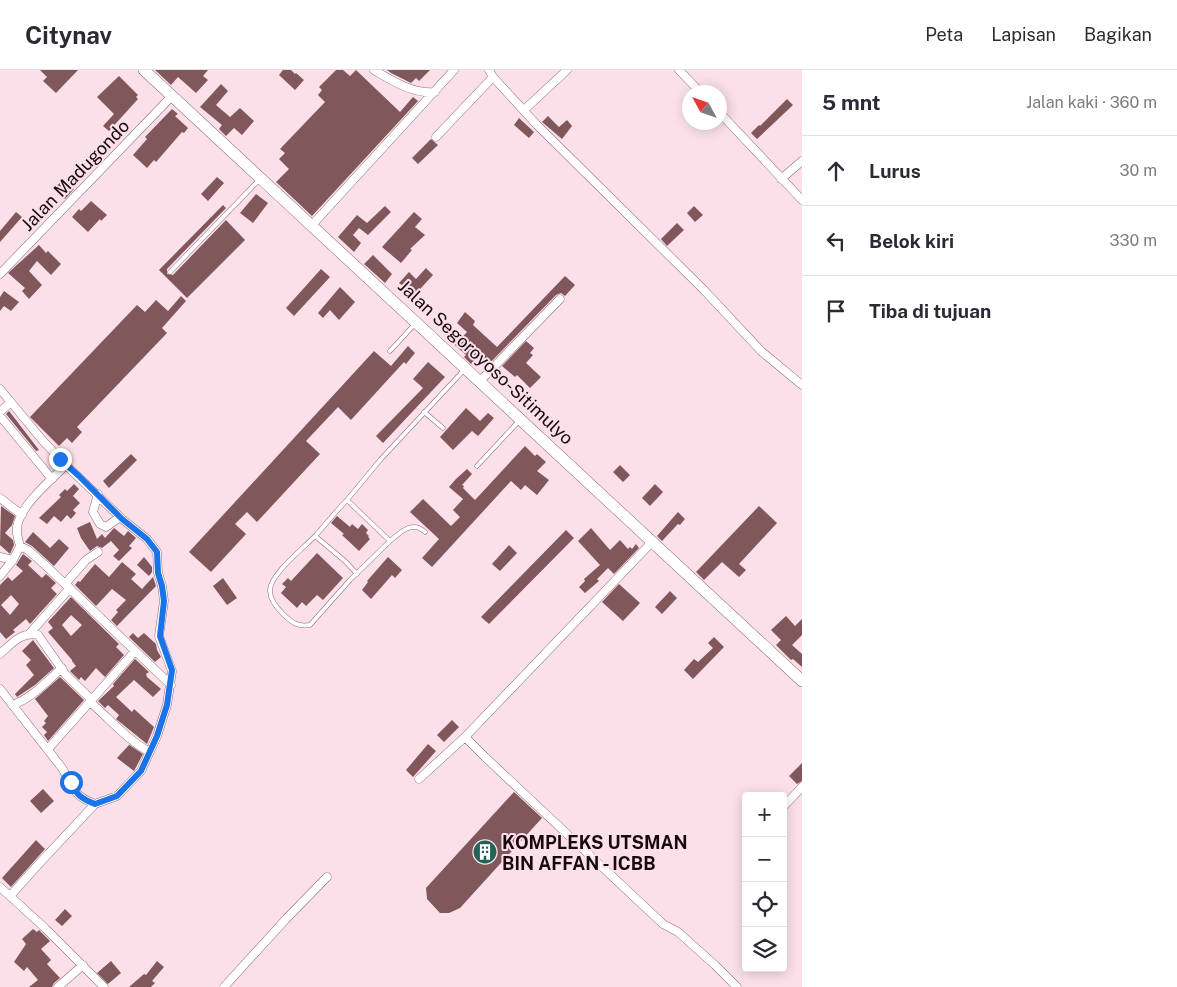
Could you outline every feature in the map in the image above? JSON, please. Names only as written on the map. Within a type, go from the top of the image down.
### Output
[{"type":"main road","name":"Jalan Segoroyoso-Sitimulyo","points":[[144,70],[802,681]]},
{"type":"street","points":[[374,70],[406,87],[426,92],[435,92]]},
{"type":"street","points":[[524,110],[566,70]]},
{"type":"street","points":[[679,70],[693,85]]},
{"type":"street","points":[[312,224],[435,92],[450,72]]},
{"type":"street","points":[[436,137],[491,73],[524,110],[704,290],[761,351],[802,385]]},
{"type":"street","name":"Jalan Madugondo","points":[[0,274],[172,96]]},
{"type":"street","points":[[727,121],[802,200]]},
{"type":"street","points":[[781,179],[802,161]]},
{"type":"street","points":[[480,381],[560,299]]},
{"type":"street","points":[[0,389],[43,441],[66,465],[120,517],[147,539],[157,552],[158,573],[164,601],[160,636],[172,670],[167,705],[141,771],[117,796],[95,804],[11,895]]},
{"type":"street","points":[[0,412],[11,402]]},
{"type":"street","points":[[0,416],[52,479]]},
{"type":"street","points":[[0,576],[13,560],[20,546],[17,534],[18,522],[22,515],[30,502],[66,465]]},
{"type":"street","points":[[98,494],[92,512],[100,524],[106,527],[120,517]]},
{"type":"street","points":[[0,498],[22,515]]},
{"type":"street","points":[[419,779],[465,737],[652,542]]},
{"type":"street","points":[[20,546],[28,550],[45,565],[171,684]]},
{"type":"street","points":[[0,654],[20,637],[30,633],[86,560],[98,552]]},
{"type":"street","points":[[0,557],[13,560]]},
{"type":"street","points":[[30,633],[38,635],[66,675],[119,730],[150,752]]},
{"type":"street","points":[[48,749],[135,651]]},
{"type":"street","points":[[12,705],[28,697],[62,668]]},
{"type":"street","points":[[0,689],[48,749],[71,782],[74,792],[84,800],[95,804]]},
{"type":"street","points":[[465,737],[664,924],[678,932],[737,987]]},
{"type":"street","points":[[787,803],[802,787]]},
{"type":"street","points":[[224,987],[327,877]]},
{"type":"street","points":[[0,887],[11,895],[104,987]]},
{"type":"street","points":[[58,987],[83,965]]},
{"type":"lane","points":[[170,272],[262,178]]},
{"type":"lane","points":[[390,350],[417,322]]},
{"type":"lane","points":[[425,532],[415,525],[408,527],[390,541],[310,625],[301,627],[292,622],[282,613],[271,598],[271,585],[280,571],[315,536],[381,459],[466,368]]},
{"type":"lane","points":[[424,412],[443,428]]},
{"type":"lane","points":[[477,466],[521,419]]},
{"type":"lane","points":[[347,500],[390,541]]},
{"type":"lane","points":[[315,536],[345,561],[357,574]]},
{"type":"building","points":[[40,70],[78,70],[56,93],[43,81],[47,77]]},
{"type":"building","points":[[155,70],[208,70],[203,76],[208,80],[196,93],[178,77],[171,85]]},
{"type":"building","points":[[283,70],[291,70],[304,80],[295,90],[279,75]]},
{"type":"building","points":[[336,70],[343,70],[350,76],[356,70],[400,112],[413,97],[418,101],[312,216],[276,182],[289,169],[279,159],[285,153],[280,149],[325,102],[318,95],[322,90],[319,87]]},
{"type":"building","points":[[387,70],[430,70],[419,81],[416,78],[411,83]]},
{"type":"building","points":[[119,76],[138,95],[136,97],[138,99],[109,131],[103,126],[114,114],[97,97]]},
{"type":"building","points":[[221,84],[228,91],[216,105],[230,117],[240,108],[254,121],[242,135],[234,128],[226,136],[219,129],[222,125],[200,107]]},
{"type":"building","points":[[787,99],[793,105],[757,139],[751,133]]},
{"type":"building","points":[[172,109],[178,114],[175,116],[188,128],[184,133],[182,132],[156,162],[154,160],[147,168],[133,155],[147,139],[145,137]]},
{"type":"building","points":[[548,116],[559,127],[567,120],[572,126],[562,139],[542,122]]},
{"type":"building","points":[[519,118],[534,132],[529,138],[514,125]]},
{"type":"building","points":[[431,139],[438,145],[418,164],[412,158]]},
{"type":"building","points":[[217,177],[224,183],[208,201],[201,194]]},
{"type":"building","points":[[63,179],[74,189],[65,199],[54,189]]},
{"type":"building","points":[[256,194],[268,203],[253,223],[240,213]]},
{"type":"building","points":[[91,201],[107,215],[101,221],[100,219],[88,232],[72,217],[79,209],[81,211]]},
{"type":"building","points":[[223,205],[226,208],[167,269],[167,274],[173,275],[226,220],[245,240],[187,298],[159,270]]},
{"type":"building","points":[[385,206],[391,212],[368,235],[359,228],[353,235],[361,243],[354,252],[338,237],[357,215],[367,223]]},
{"type":"building","points":[[694,206],[703,215],[695,222],[687,213]]},
{"type":"building","points":[[16,212],[22,217],[0,242],[0,231]]},
{"type":"building","points":[[414,212],[422,219],[415,227],[425,235],[410,249],[412,250],[401,263],[382,247]]},
{"type":"building","points":[[677,223],[684,230],[667,246],[661,239]]},
{"type":"building","points":[[39,245],[61,264],[51,275],[37,261],[29,271],[42,285],[29,299],[22,291],[25,288],[8,273]]},
{"type":"building","points":[[373,255],[392,274],[385,283],[364,264]]},
{"type":"building","points":[[426,268],[433,275],[411,299],[404,293],[407,289],[399,283],[409,272],[416,279]]},
{"type":"building","points":[[321,269],[330,277],[294,316],[286,308]]},
{"type":"building","points":[[565,276],[575,285],[565,296],[561,293],[556,295],[486,367],[476,358],[471,364],[464,357],[466,355],[455,345],[467,332],[457,323],[465,312],[475,321],[473,325],[497,347]]},
{"type":"building","points":[[340,287],[355,302],[339,320],[330,310],[323,318],[318,313]]},
{"type":"building","points":[[4,291],[19,302],[11,311],[4,306],[0,311],[0,297]]},
{"type":"building","points":[[181,296],[186,301],[162,328],[167,333],[77,427],[82,432],[72,443],[67,438],[59,446],[30,417],[137,305],[145,312],[156,300],[168,311]]},
{"type":"building","points":[[526,341],[534,348],[530,353],[533,355],[526,363],[541,377],[530,388],[517,375],[515,377],[502,366]]},
{"type":"building","points":[[408,346],[415,353],[406,364],[404,362],[351,420],[338,407],[306,441],[320,454],[257,522],[247,512],[235,524],[246,534],[211,572],[189,552],[374,351],[391,366]]},
{"type":"building","points":[[428,362],[445,377],[383,443],[376,436],[423,388],[413,379]]},
{"type":"building","points":[[466,408],[480,421],[488,413],[494,418],[478,436],[472,431],[453,450],[440,437]]},
{"type":"building","points":[[9,411],[39,450],[36,451],[6,414]]},
{"type":"building","points":[[525,446],[535,456],[537,454],[546,462],[537,471],[549,480],[537,495],[525,485],[521,490],[511,481],[432,567],[422,558],[439,539],[410,512],[423,499],[451,526],[460,517],[453,510],[463,499],[449,487],[456,479],[467,469],[472,474],[462,485],[475,500]]},
{"type":"building","points":[[131,454],[137,460],[109,488],[103,481]]},
{"type":"building","points":[[620,465],[630,475],[623,482],[613,472]]},
{"type":"building","points":[[74,484],[79,489],[73,496],[80,503],[73,510],[76,513],[71,519],[67,515],[61,522],[54,516],[47,524],[39,518],[61,497],[59,495],[65,489],[67,491]]},
{"type":"building","points":[[655,484],[663,492],[650,506],[642,498]]},
{"type":"building","points":[[1,506],[15,516],[12,525],[5,533],[13,540],[14,545],[10,554],[0,545]]},
{"type":"building","points":[[759,506],[777,523],[739,564],[746,570],[739,577],[722,562],[704,580],[696,572]]},
{"type":"building","points":[[678,512],[685,519],[662,541],[657,536]]},
{"type":"building","points":[[337,516],[350,527],[352,524],[358,529],[362,524],[368,530],[366,533],[370,539],[359,551],[331,523]]},
{"type":"building","points":[[90,522],[97,539],[102,534],[105,538],[114,528],[124,536],[128,531],[136,538],[129,546],[132,548],[119,561],[113,556],[119,550],[111,541],[102,548],[97,546],[90,551],[77,528]]},
{"type":"building","points":[[591,528],[610,550],[620,540],[628,549],[630,547],[632,549],[636,544],[639,548],[614,574],[608,568],[597,579],[599,581],[585,593],[579,587],[585,581],[584,579],[600,565],[578,541]]},
{"type":"building","points":[[566,530],[574,538],[489,624],[481,617]]},
{"type":"building","points":[[33,532],[50,548],[59,539],[69,548],[54,566],[25,542]]},
{"type":"building","points":[[509,545],[517,553],[500,571],[492,564]]},
{"type":"building","points":[[317,553],[343,578],[323,600],[317,595],[306,606],[302,602],[297,608],[281,593],[286,587],[282,584],[288,578],[291,581]]},
{"type":"building","points":[[23,554],[32,561],[28,565],[42,578],[46,574],[56,583],[51,588],[57,594],[30,624],[26,619],[6,639],[0,632],[0,585],[8,577],[12,581],[23,571],[16,565]],"holes":[[[11,595],[19,604],[10,615],[1,605]]]},
{"type":"building","points":[[144,557],[152,567],[152,572],[149,576],[137,565]]},
{"type":"building","points":[[388,557],[402,570],[395,578],[392,575],[371,599],[362,590],[367,581]]},
{"type":"building","points":[[122,562],[136,574],[131,579],[142,589],[153,577],[156,586],[117,626],[111,620],[118,612],[116,610],[126,600],[112,589],[96,606],[75,585],[78,581],[80,582],[95,564],[109,577]]},
{"type":"building","points":[[223,578],[237,598],[227,605],[213,586]]},
{"type":"building","points":[[619,584],[640,603],[623,621],[602,602]]},
{"type":"building","points":[[670,591],[677,598],[662,614],[655,607]]},
{"type":"building","points":[[71,597],[119,644],[116,647],[124,655],[105,677],[96,668],[85,681],[81,677],[79,680],[70,671],[76,666],[48,632],[53,628],[48,622]],"holes":[[[71,615],[82,625],[71,636],[62,625]]]},
{"type":"building","points":[[786,616],[795,626],[802,619],[802,635],[792,645],[802,654],[802,667],[793,659],[791,660],[776,645],[781,640],[771,630]]},
{"type":"building","points":[[133,633],[138,638],[144,633],[156,644],[161,657],[155,662],[129,637]]},
{"type":"building","points":[[714,637],[724,647],[693,679],[684,670],[694,659],[698,662],[713,648],[708,643]]},
{"type":"building","points":[[33,640],[54,668],[35,685],[17,697],[15,694],[34,675],[26,665],[31,660],[22,651]]},
{"type":"building","points":[[135,659],[149,672],[146,674],[147,677],[161,689],[153,697],[134,680],[116,697],[132,712],[134,709],[154,727],[147,744],[116,719],[119,715],[108,705],[105,708],[98,701],[114,686],[113,684]]},
{"type":"building","points":[[60,677],[84,700],[48,741],[44,735],[47,732],[42,727],[46,723],[44,721],[48,716],[35,699]]},
{"type":"building","points":[[452,720],[459,727],[444,742],[437,735]]},
{"type":"building","points":[[128,744],[143,754],[134,771],[117,758]]},
{"type":"building","points":[[428,744],[436,751],[413,777],[406,770]]},
{"type":"building","points":[[802,763],[802,781],[797,784],[789,776]]},
{"type":"building","points":[[43,789],[54,801],[41,813],[30,801]]},
{"type":"building","name":"KOMPLEKS UTSMAN BIN AFFAN - ICBB","points":[[514,792],[542,818],[460,908],[449,913],[440,913],[427,899],[426,888]]},
{"type":"building","points":[[36,840],[45,849],[11,887],[2,878]]},
{"type":"building","points":[[65,909],[72,916],[62,926],[55,920]]},
{"type":"building","points":[[33,929],[37,932],[39,930],[50,941],[41,949],[51,960],[47,964],[60,978],[52,987],[29,987],[38,980],[27,967],[24,971],[14,962],[26,944],[22,939]]},
{"type":"building","points":[[111,961],[121,973],[108,984],[97,973]]},
{"type":"building","points":[[157,961],[164,967],[152,981],[155,983],[151,987],[129,987],[144,974],[146,975]]},
{"type":"place","name":"KOMPLEKS UTSMAN BIN AFFAN - ICBB","points":[[485,852]]},
{"type":"route","points":[[60,459],[122,519],[147,539],[157,552],[158,573],[164,601],[160,636],[172,670],[167,705],[157,736],[141,771],[117,796],[95,804],[78,796],[74,792],[71,782]]}]
